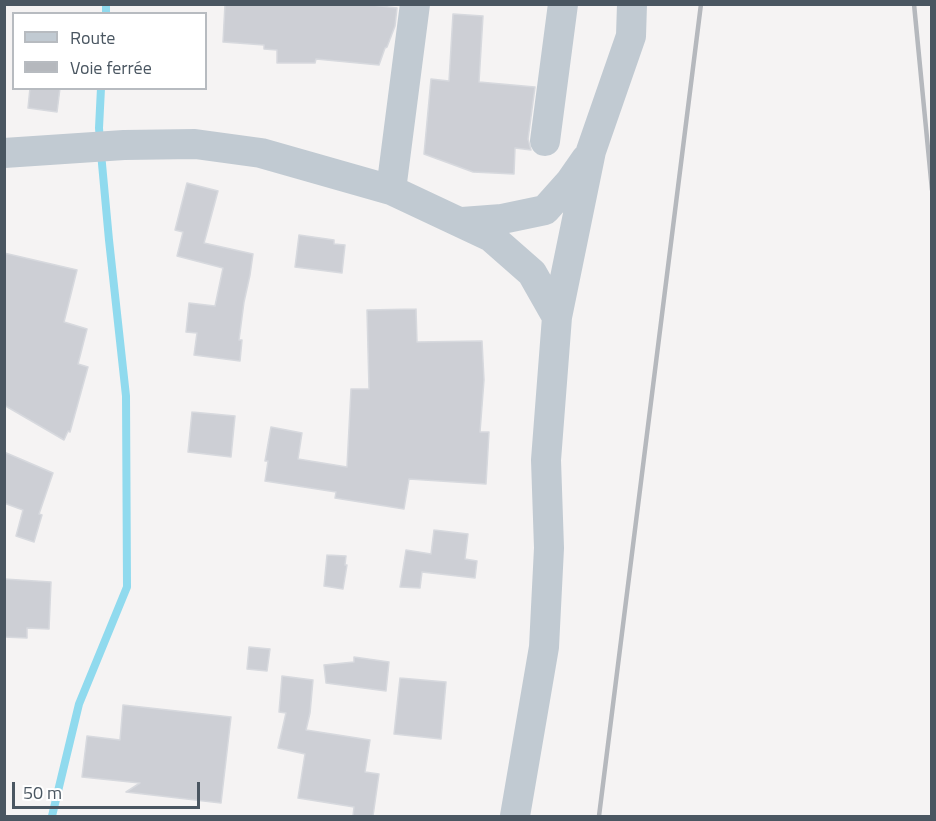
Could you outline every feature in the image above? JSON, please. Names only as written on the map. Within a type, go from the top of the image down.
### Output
[{"type":"street","points":[[391,190],[415,4]]},
{"type":"street","points":[[545,141],[563,4]]},
{"type":"street","points":[[515,816],[544,647],[549,548],[546,460],[557,317],[591,151],[631,36],[632,4]]},
{"type":"street","points":[[4,153],[80,147],[195,144],[261,153],[391,190],[491,237],[532,273],[557,317]]},
{"type":"street","points":[[459,222],[502,219],[545,210],[570,182],[591,151]]},
{"type":"building","points":[[225,4],[364,4],[397,8],[395,26],[379,65],[316,59],[315,63],[277,63],[277,50],[264,49],[264,45],[223,42]]},
{"type":"building","points":[[453,14],[483,16],[479,82],[535,87],[528,139],[531,150],[515,148],[514,174],[473,172],[424,154],[431,79],[449,81]]},
{"type":"building","points":[[30,90],[60,90],[57,112],[28,108]]},
{"type":"building","points":[[187,183],[218,191],[204,243],[253,254],[239,340],[242,340],[240,361],[194,355],[197,333],[186,332],[189,303],[215,306],[223,268],[177,256],[183,232],[175,230]]},
{"type":"building","points":[[299,235],[334,240],[334,244],[345,245],[342,273],[295,267]]},
{"type":"building","points":[[4,253],[77,270],[64,322],[87,329],[78,364],[88,367],[70,432],[68,431],[64,440],[4,405]]},
{"type":"building","points":[[416,309],[417,342],[482,341],[484,380],[480,432],[489,432],[486,484],[409,479],[404,509],[335,498],[336,492],[265,481],[268,461],[265,461],[271,427],[302,433],[298,459],[347,467],[351,389],[369,389],[367,310]]},
{"type":"building","points":[[192,412],[235,416],[231,457],[188,452]]},
{"type":"building","points":[[4,452],[53,473],[39,514],[42,515],[34,542],[16,536],[23,510],[4,503]]},
{"type":"building","points":[[434,530],[468,534],[465,559],[477,561],[475,578],[422,572],[420,588],[400,587],[406,550],[431,554]]},
{"type":"building","points":[[327,555],[346,556],[345,565],[347,565],[343,589],[324,586]]},
{"type":"building","points":[[4,579],[51,582],[49,629],[27,628],[27,638],[4,637]]},
{"type":"building","points":[[249,647],[270,649],[267,671],[247,669]]},
{"type":"building","points":[[354,657],[389,662],[386,691],[326,683],[324,665],[354,662]]},
{"type":"building","points":[[282,676],[313,680],[306,730],[370,740],[365,772],[379,774],[373,816],[353,816],[354,807],[298,798],[305,754],[278,748],[286,713],[279,712]]},
{"type":"building","points":[[400,678],[446,682],[441,739],[394,734]]},
{"type":"building","points":[[123,705],[231,717],[221,803],[126,792],[140,783],[82,777],[87,736],[120,740]]},
{"type":"waterway","points":[[106,4],[106,12]]},
{"type":"waterway","points":[[100,141],[101,90]]},
{"type":"waterway","points":[[52,816],[79,704],[127,587],[126,396],[101,153]]},
{"type":"railway","points":[[599,816],[701,4]]},
{"type":"railway","points":[[914,4],[932,190]]}]
